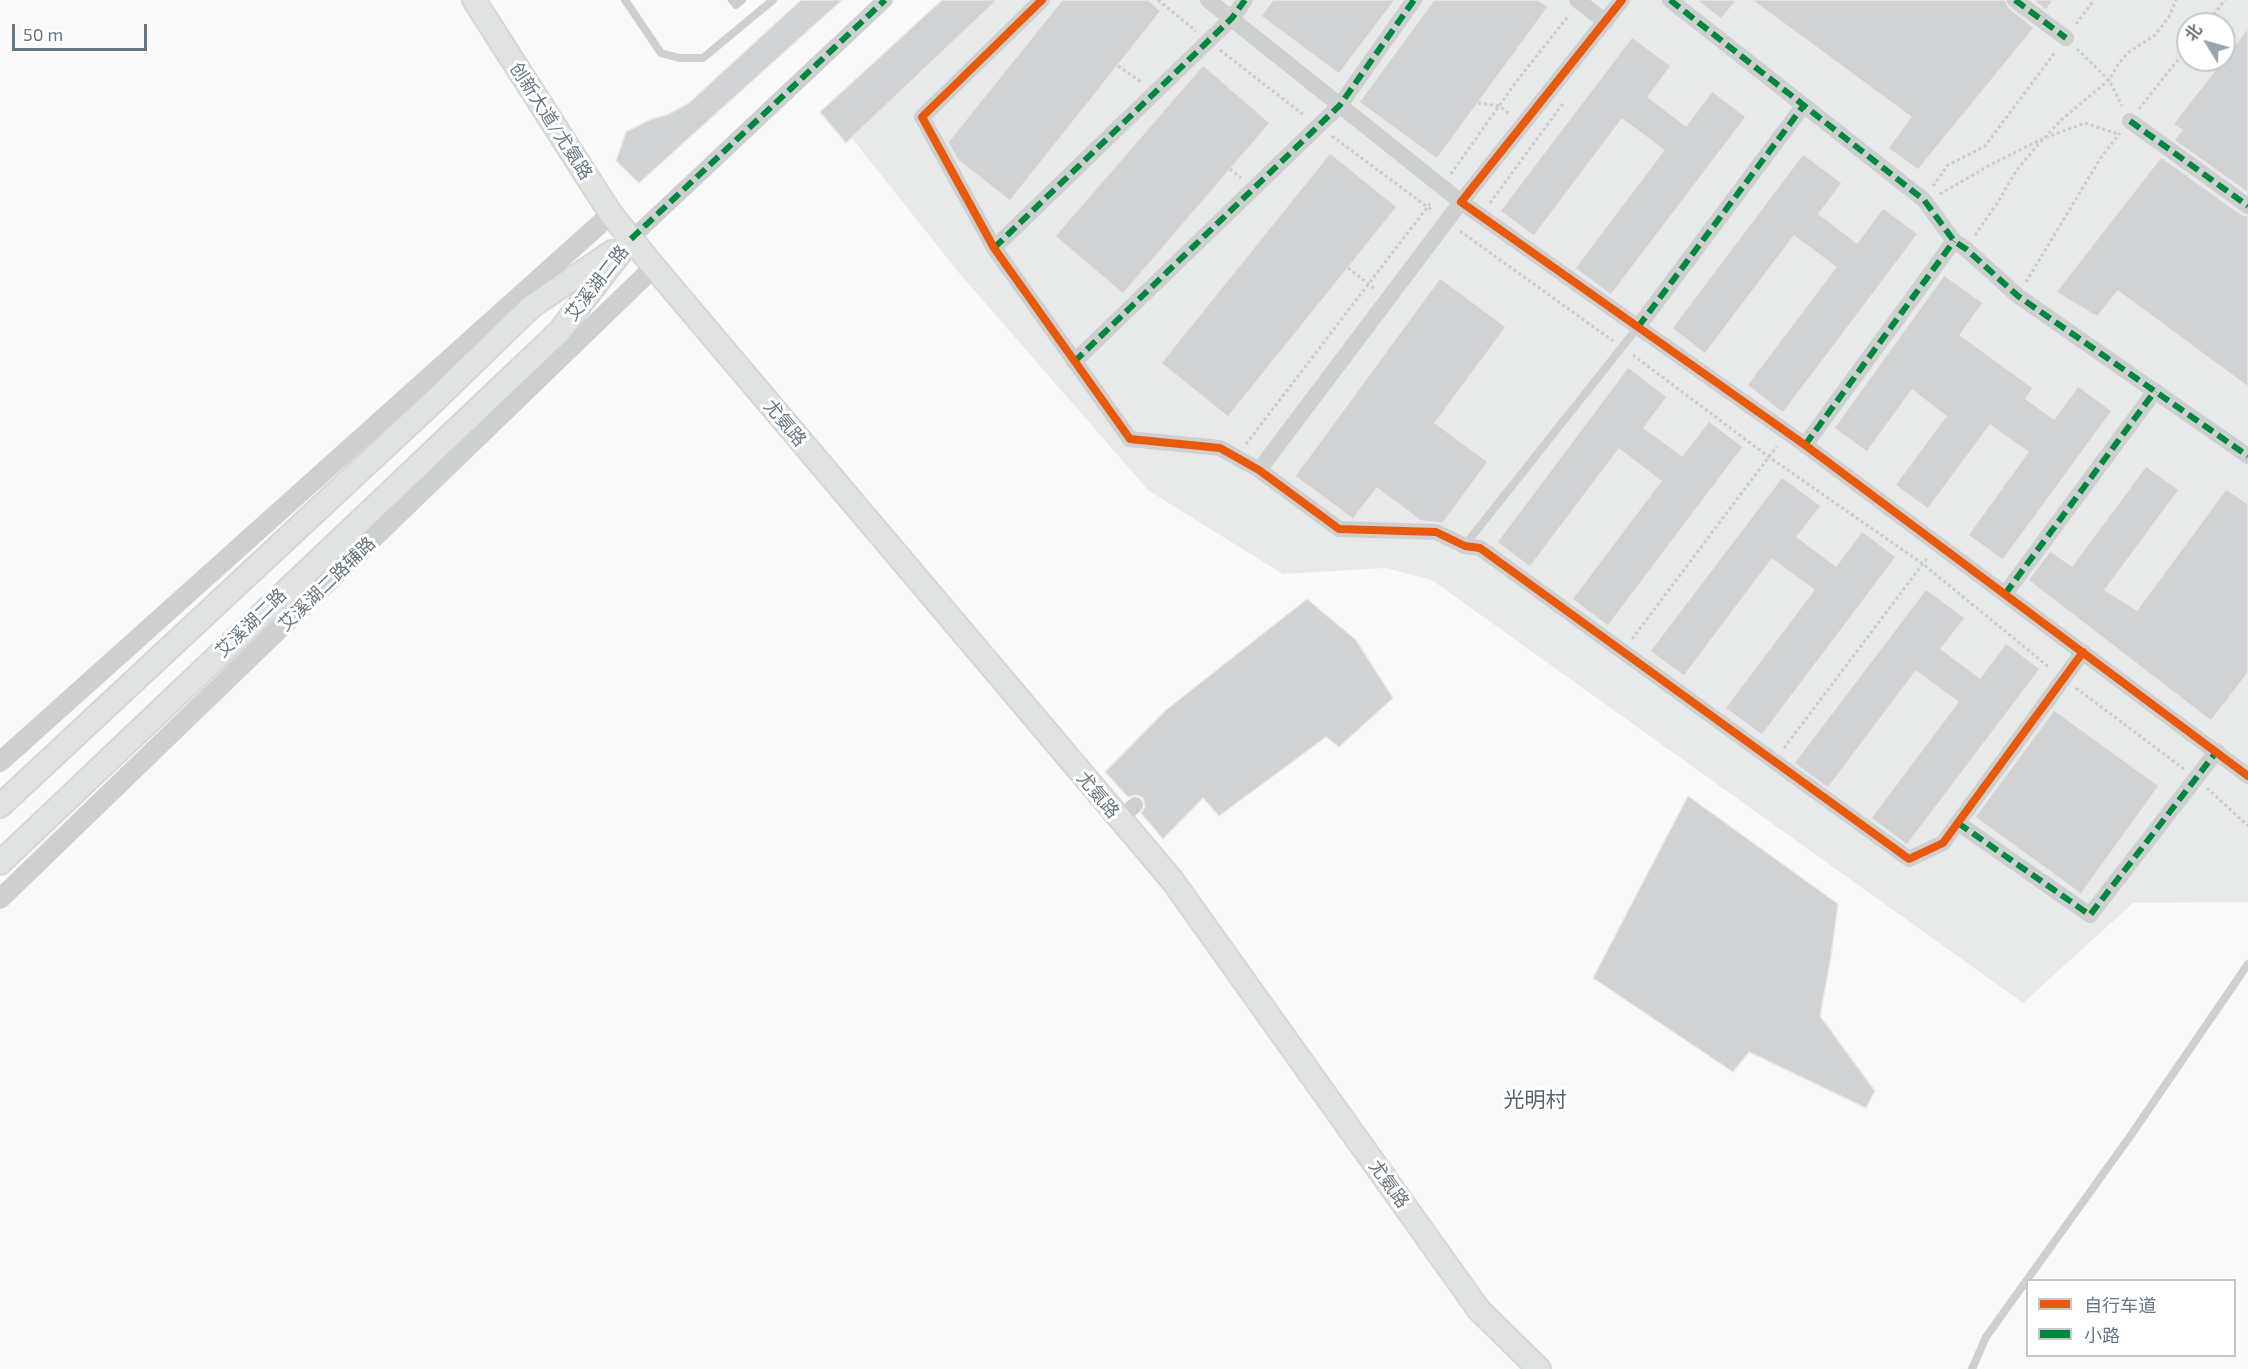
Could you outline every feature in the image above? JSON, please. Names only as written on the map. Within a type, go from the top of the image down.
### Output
[{"type":"main road","name":"创新大道/尤氨路","points":[[474,0],[611,214],[631,239]]},
{"type":"main road","name":"尤氨路","points":[[631,239],[1127,813],[1172,880],[1479,1310],[1539,1369]]},
{"type":"main road","name":"艾溪湖二路","points":[[0,806],[423,412],[532,306],[631,239]]},
{"type":"main road","name":"艾溪湖二路","points":[[0,863],[559,332],[631,239]]},
{"type":"street","points":[[631,239],[885,0]]},
{"type":"street","points":[[1042,0],[922,117],[994,248],[1130,439],[1220,448],[1259,470],[1339,530],[1436,532],[1465,546],[1480,548],[1909,859],[1943,843],[2083,652]]},
{"type":"street","points":[[1208,0],[1461,202],[1788,432],[2248,776]]},
{"type":"street","points":[[994,248],[1232,18],[1245,0]]},
{"type":"street","points":[[1074,362],[1340,105],[1414,0]]},
{"type":"street","points":[[1259,470],[1461,202],[1622,0]]},
{"type":"street","points":[[1670,0],[1924,200],[1960,245],[2018,296],[2248,456]]},
{"type":"street","points":[[2015,0],[2066,38]]},
{"type":"street","points":[[1578,1],[1606,22]]},
{"type":"street","points":[[1638,327],[1804,105]]},
{"type":"street","points":[[2125,127],[2248,206]]},
{"type":"street","points":[[0,762],[611,214]]},
{"type":"street","points":[[1805,445],[1960,245]]},
{"type":"street","name":"艾溪湖二路辅路","points":[[0,899],[654,267]]},
{"type":"street","points":[[2005,594],[2155,391]]},
{"type":"street","points":[[1958,823],[2090,915],[2217,751]]},
{"type":"lane","points":[[625,0],[661,53],[679,58],[703,58],[773,0]]},
{"type":"lane","points":[[732,0],[736,5],[742,0]]},
{"type":"lane","points":[[1465,546],[1638,327]]},
{"type":"lane","points":[[2028,1279],[2131,1135],[2248,964]]},
{"type":"lane","points":[[1972,1369],[1986,1337],[2026,1281]]},
{"type":"path","points":[[1158,0],[1318,126],[1428,207]]},
{"type":"path","points":[[1924,200],[1948,165],[1985,146],[2094,0]]},
{"type":"path","points":[[1960,245],[1998,202],[2016,171],[2044,138],[2061,120],[2109,80],[2129,52],[2155,35],[2169,17],[2176,0]]},
{"type":"path","points":[[2216,12],[2225,0]]},
{"type":"path","points":[[1236,457],[1428,207],[1499,106],[1578,1]]},
{"type":"path","points":[[2066,38],[2109,80],[2125,127]]},
{"type":"path","points":[[2018,296],[2100,159],[2176,62]]},
{"type":"path","points":[[1118,66],[1155,92]]},
{"type":"path","points":[[1480,216],[1566,100]]},
{"type":"path","points":[[1478,103],[1499,106],[1524,124]]},
{"type":"path","points":[[1924,200],[1940,195],[1990,165],[2044,138],[2085,123],[2125,127]]},
{"type":"path","points":[[1447,221],[1622,347],[1769,457],[1923,564],[2063,679],[2196,778],[2248,826]]},
{"type":"path","points":[[1348,268],[1388,299]]},
{"type":"path","points":[[1622,651],[1788,432]]},
{"type":"path","points":[[1774,761],[1938,544]]},
{"type":"shaded area","points":[[997,0],[2248,0],[2248,902],[2133,903],[2023,1003],[1432,580],[1385,568],[1283,574],[1149,491],[959,273],[851,137]]},
{"type":"building","points":[[801,0],[842,0],[639,183],[616,161],[626,132],[689,103]]},
{"type":"building","points":[[942,0],[997,0],[846,143],[820,112]]},
{"type":"building","points":[[1062,0],[1148,0],[1161,11],[1010,201],[957,159],[948,142]]},
{"type":"building","points":[[1273,0],[1395,0],[1339,74],[1261,16]]},
{"type":"building","points":[[1434,0],[1538,0],[1548,7],[1437,159],[1359,102]]},
{"type":"building","points":[[1697,0],[1737,0],[1721,19]]},
{"type":"building","points":[[1752,0],[2005,0],[2009,8],[2034,28],[1918,170],[1888,148],[1911,117]]},
{"type":"building","points":[[2033,0],[2053,0],[2046,10]]},
{"type":"building","points":[[2248,28],[2248,193],[2174,140],[2182,130],[2173,124],[2214,72],[2236,72],[2236,43]]},
{"type":"building","points":[[1632,37],[1671,66],[1648,97],[1686,126],[1712,91],[1746,117],[1611,295],[1575,268],[1664,150],[1622,119],[1534,236],[1500,211]]},
{"type":"building","points":[[1203,65],[1270,123],[1123,294],[1055,236]]},
{"type":"building","points":[[1330,153],[1397,207],[1228,417],[1161,363]]},
{"type":"building","points":[[1803,154],[1842,183],[1819,214],[1857,243],[1883,208],[1918,234],[1783,413],[1747,385],[1836,267],[1794,236],[1705,354],[1672,328]]},
{"type":"building","points":[[2161,157],[2242,215],[2248,216],[2248,387],[2118,291],[2097,317],[2056,292]]},
{"type":"building","points":[[1944,275],[1983,303],[1960,335],[2033,388],[2026,399],[2054,419],[2078,386],[2112,411],[2003,560],[1968,535],[2028,452],[1990,425],[1928,509],[1895,485],[1946,416],[1912,390],[1867,452],[1834,428]]},
{"type":"building","points":[[1440,278],[1506,327],[1435,423],[1488,462],[1443,523],[1421,521],[1377,488],[1353,519],[1295,476]]},
{"type":"building","points":[[1628,367],[1667,397],[1644,428],[1682,456],[1709,421],[1743,447],[1608,626],[1572,599],[1661,481],[1619,449],[1530,567],[1497,542]]},
{"type":"building","points":[[2146,466],[2179,490],[2105,590],[2137,610],[2226,489],[2248,504],[2248,673],[2211,721],[2028,580],[2050,551],[2072,566]]},
{"type":"building","points":[[1782,477],[1821,506],[1797,537],[1836,566],[1862,531],[1896,557],[1762,735],[1725,708],[1814,590],[1772,559],[1684,676],[1650,651]]},
{"type":"building","points":[[1926,589],[1965,618],[1941,649],[1980,678],[2006,643],[2040,669],[1907,845],[1871,818],[1958,702],[1916,671],[1828,788],[1794,763]]},
{"type":"building","points":[[1307,599],[1356,640],[1393,698],[1339,747],[1326,737],[1219,816],[1203,798],[1163,839],[1141,813],[1145,807],[1143,798],[1137,795],[1128,797],[1105,772],[1166,710]]},
{"type":"building","points":[[2054,710],[2159,786],[2081,894],[1975,817]]},
{"type":"building","points":[[1688,796],[1838,904],[1820,1016],[1875,1091],[1866,1108],[1749,1052],[1733,1072],[1593,978]]},
{"type":"marked path","points":[[631,239],[885,0]]},
{"type":"marked path","points":[[994,248],[1232,18],[1245,0]]},
{"type":"marked path","points":[[1074,362],[1340,105],[1414,0]]},
{"type":"marked path","points":[[1670,0],[1924,200],[1954,241],[2018,296],[2248,456]]},
{"type":"marked path","points":[[2015,0],[2066,38]]},
{"type":"marked path","points":[[1638,327],[1804,105]]},
{"type":"marked path","points":[[2130,121],[2248,206]]},
{"type":"marked path","points":[[1805,445],[1954,241]]},
{"type":"marked path","points":[[2005,594],[2155,391]]},
{"type":"marked path","points":[[1958,823],[2090,915],[2217,751]]},
{"type":"cycle path","points":[[1042,0],[922,117],[994,248],[1130,439],[1220,448],[1259,470],[1339,529],[1436,532],[1465,546],[1480,548],[1909,859],[1943,843],[2083,652]]},
{"type":"cycle path","points":[[1622,0],[1461,202],[1805,445],[2248,776]]},
{"type":"district","name":"光明村","points":[[1535,1100]]}]
